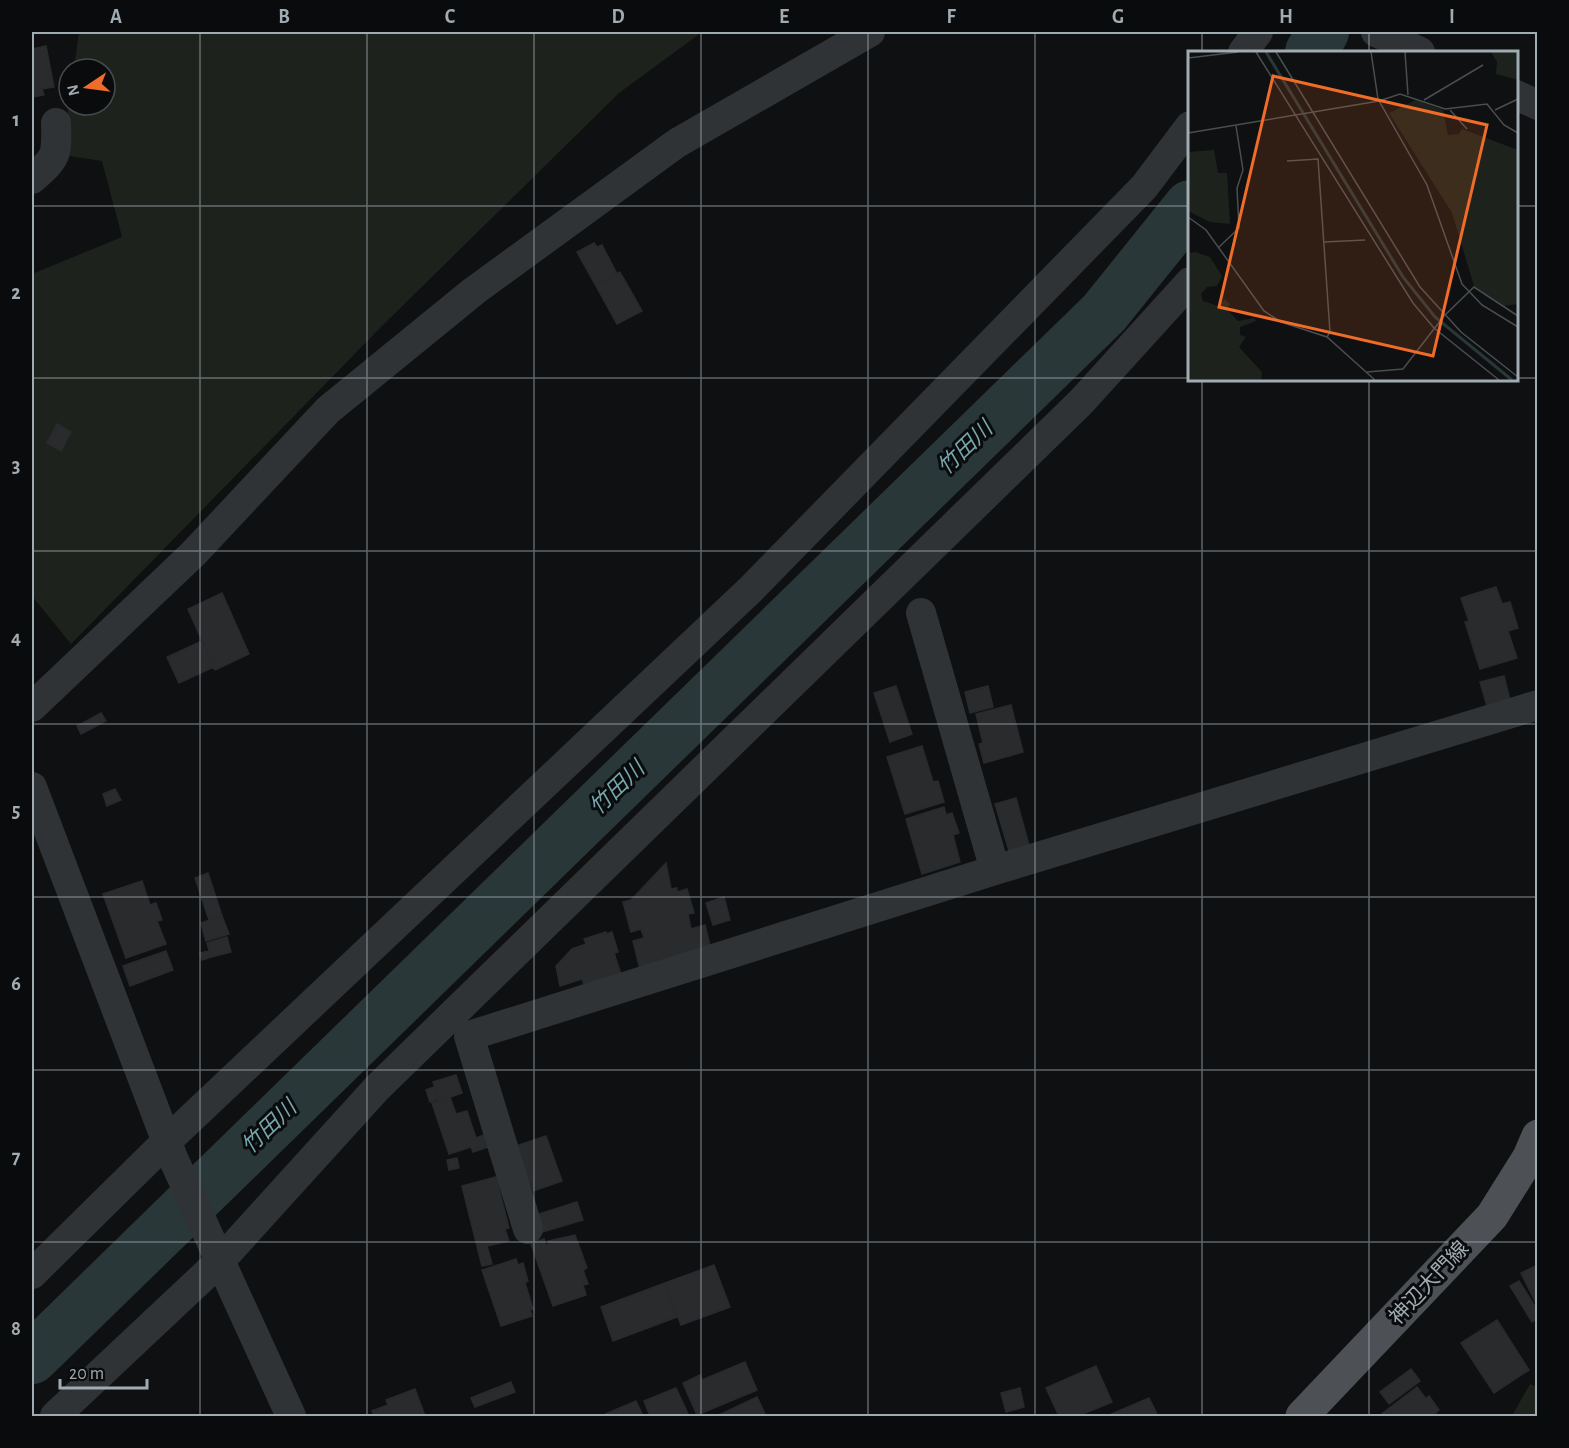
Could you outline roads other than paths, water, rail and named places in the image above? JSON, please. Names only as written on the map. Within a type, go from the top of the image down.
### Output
[{"type":"main road","name":"神辺大門線","points":[[1302,1416],[1491,1216],[1529,1157],[1538,1136]]},
{"type":"street","points":[[32,707],[193,554],[328,410],[428,328],[474,291],[677,143],[870,32]]},
{"type":"street","points":[[1244,51],[1258,32]]},
{"type":"street","points":[[1378,38],[1417,51]]},
{"type":"street","points":[[1518,96],[1538,105]]},
{"type":"street","points":[[32,179],[49,163],[57,148],[56,123]]},
{"type":"street","points":[[32,1274],[170,1150],[750,590],[1144,188],[1188,129]]},
{"type":"street","points":[[55,1416],[378,1088],[1081,402],[1188,284]]},
{"type":"street","points":[[921,613],[995,870]]},
{"type":"street","points":[[378,1088],[385,1087],[456,1041],[469,1036],[995,870],[1538,705]]},
{"type":"street","points":[[32,787],[170,1150],[291,1416]]},
{"type":"street","points":[[469,1036],[528,1229]]},
{"type":"waterway","name":"竹田川","points":[[1312,51],[1323,32]]},
{"type":"waterway","name":"竹田川","points":[[32,1358],[1104,313],[1188,208]]}]
